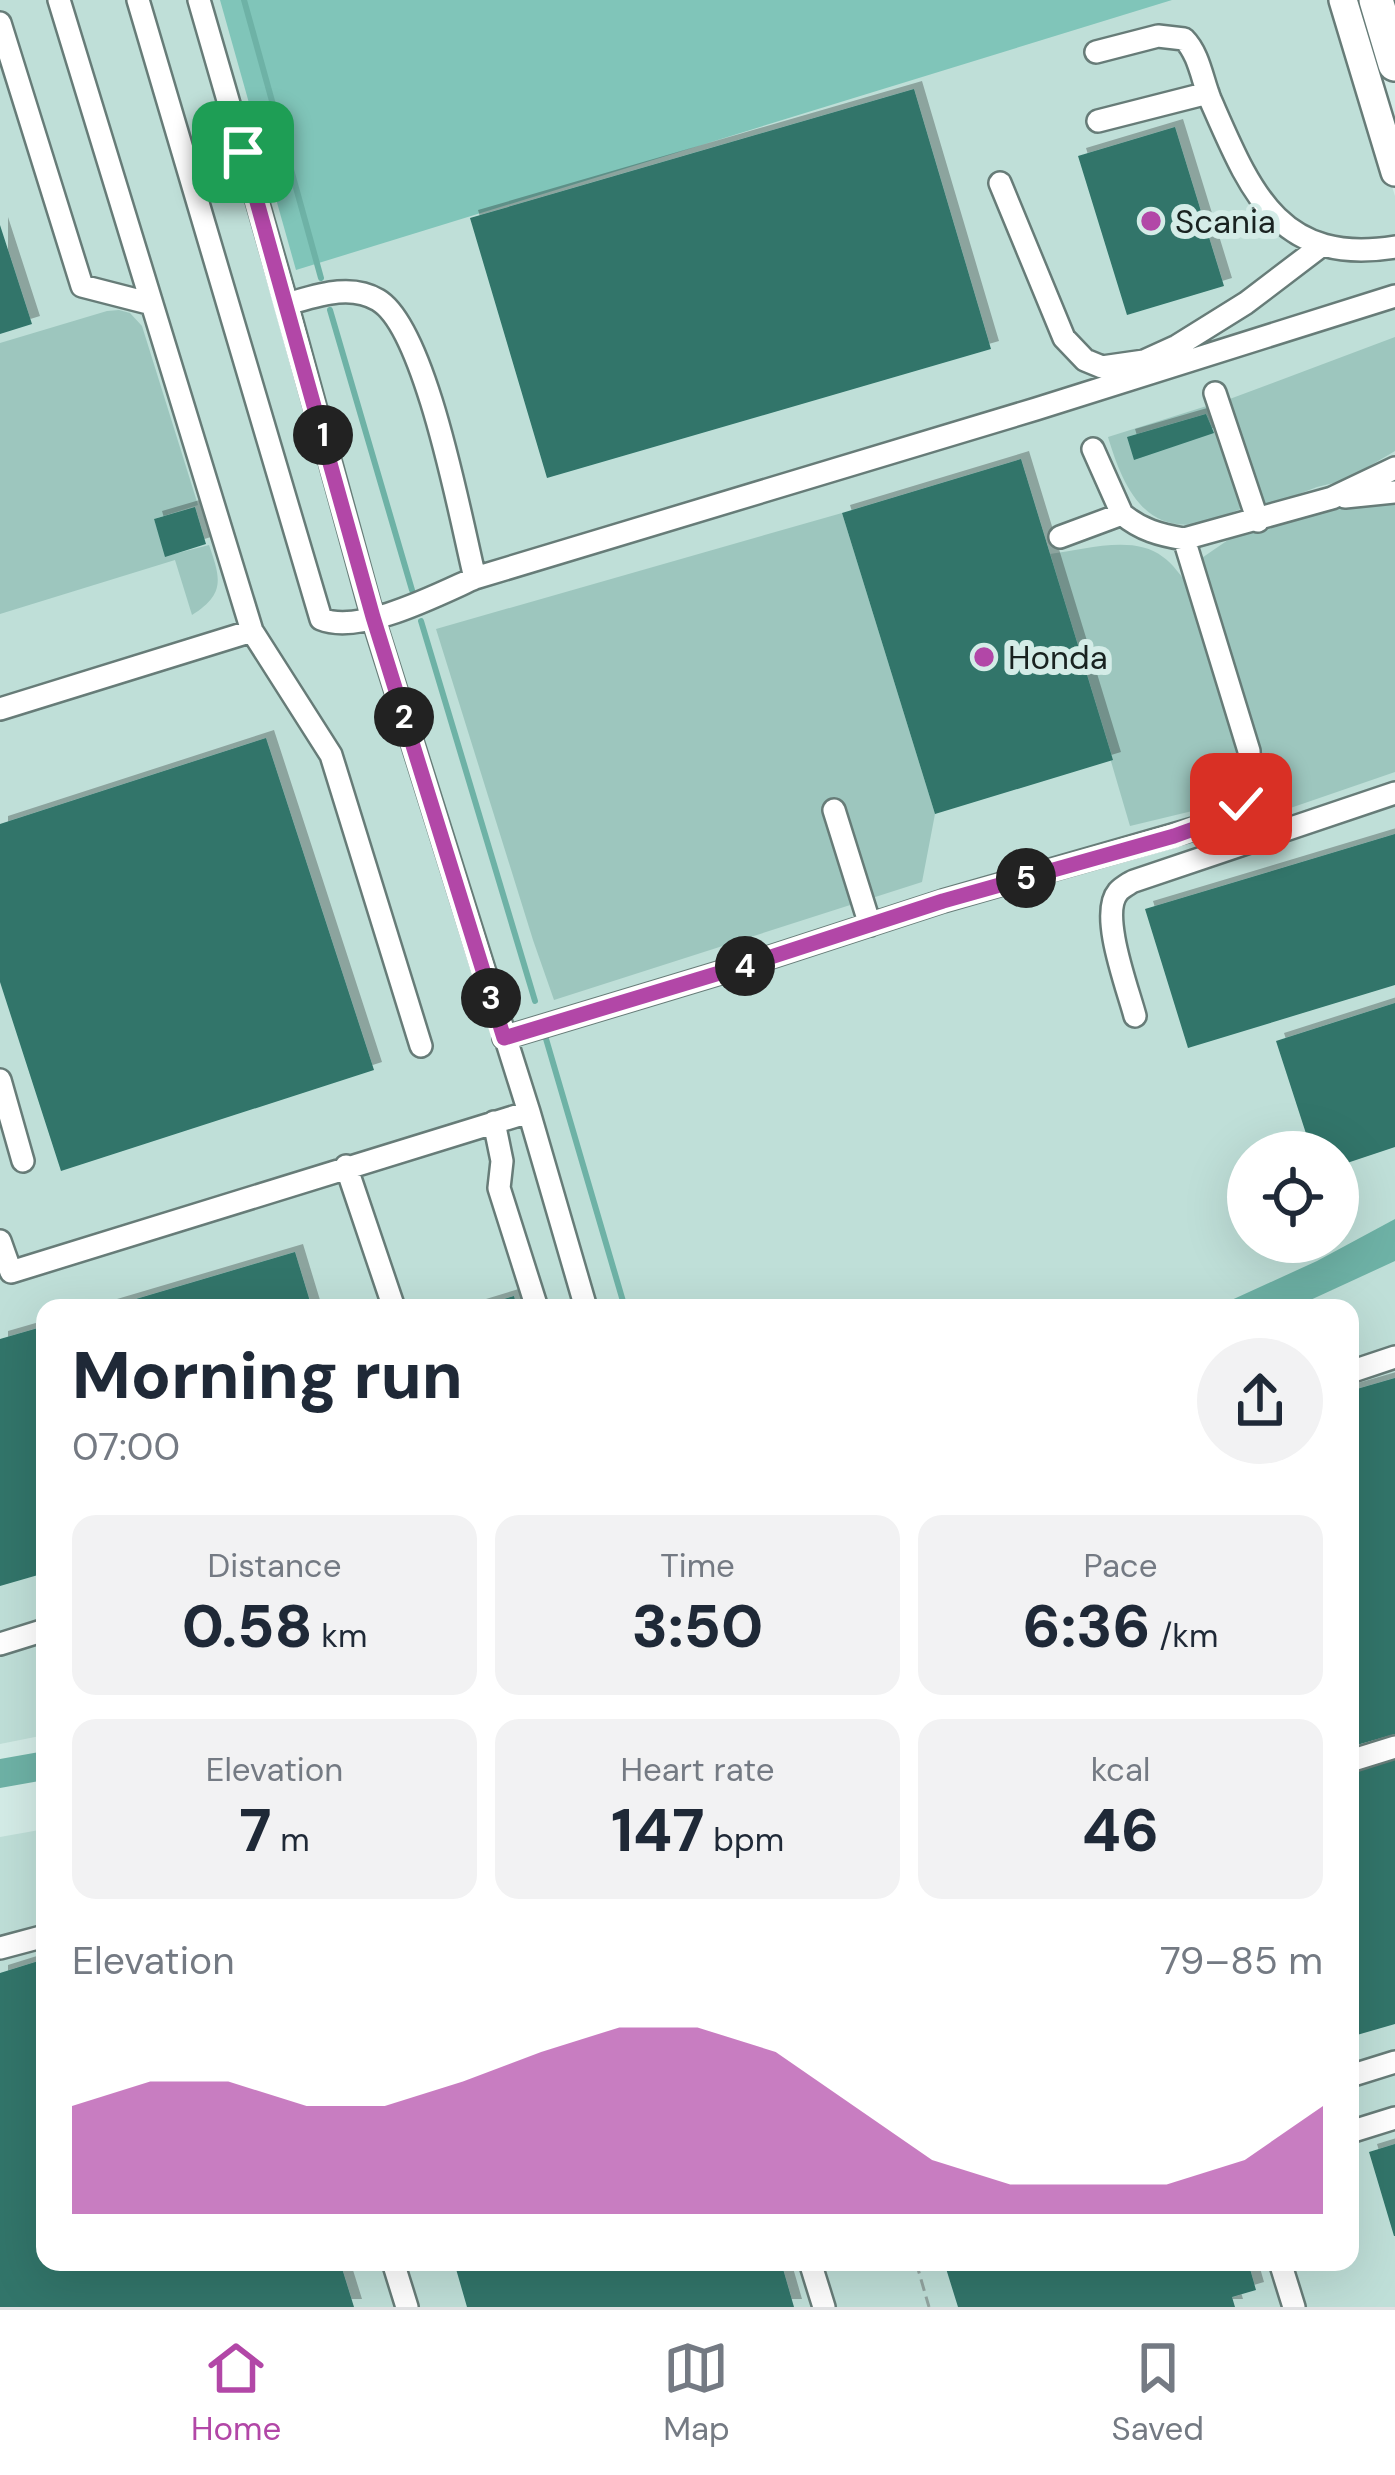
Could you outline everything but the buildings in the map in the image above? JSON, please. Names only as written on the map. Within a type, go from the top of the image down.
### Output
[{"type":"highway","points":[[1376,0],[1395,64]]},
{"type":"main road","points":[[1343,0],[1395,172]]},
{"type":"lane","points":[[59,0],[252,631],[331,755],[421,1046]]},
{"type":"lane","points":[[138,0],[321,620],[330,623],[373,617],[475,578],[1395,296]]},
{"type":"lane","points":[[199,0],[373,617],[583,1299]]},
{"type":"lane","points":[[0,23],[82,286],[152,304]]},
{"type":"lane","points":[[1096,52],[1159,36],[1189,41],[1208,93],[1258,196],[1285,226],[1321,246],[1354,251],[1395,247]]},
{"type":"lane","points":[[1098,122],[1208,93]]},
{"type":"lane","points":[[1000,183],[1064,338],[1085,360],[1102,367],[1127,366],[1177,346],[1246,303],[1321,246]]},
{"type":"lane","points":[[287,304],[344,292],[368,295],[390,308],[410,341],[427,392],[475,578]]},
{"type":"lane","points":[[1215,393],[1258,521]]},
{"type":"lane","points":[[1093,449],[1122,514],[1136,526],[1184,539],[1332,498],[1395,468]]},
{"type":"lane","points":[[1332,498],[1395,492]]},
{"type":"lane","points":[[1060,537],[1122,514]]},
{"type":"lane","points":[[504,1038],[1224,818],[1241,804],[1250,775],[1249,752],[1184,539]]},
{"type":"lane","points":[[0,709],[252,631]]},
{"type":"lane","points":[[1135,1016],[1111,922],[1118,890],[1134,880],[1395,793]]},
{"type":"lane","points":[[834,810],[870,925]]},
{"type":"lane","points":[[0,1080],[22,1161]]},
{"type":"lane","points":[[0,1241],[5,1274],[529,1112]]},
{"type":"lane","points":[[494,1122],[502,1161],[499,1188],[534,1299]]},
{"type":"lane","points":[[346,1166],[391,1299]]},
{"type":"lane","points":[[1359,1369],[1395,1357]]},
{"type":"lane","points":[[0,1644],[36,1633]]},
{"type":"lane","points":[[1359,1758],[1395,1748]]},
{"type":"lane","points":[[0,1948],[36,1938]]},
{"type":"lane","points":[[1359,2073],[1395,2062]]},
{"type":"lane","points":[[1359,2129],[1395,2118]]},
{"type":"lane","points":[[396,2271],[407,2307]]},
{"type":"lane","points":[[813,2271],[824,2307]]},
{"type":"lane","points":[[1283,2271],[1294,2307]]},
{"type":"path","points":[[919,2271],[929,2307]]},
{"type":"shaded area","points":[[0,0],[1332,0],[1395,196],[1395,2307],[0,2307],[0,1837],[36,1831],[36,2271],[1359,2271],[1359,1299],[36,1299],[36,1737],[0,1744]]},
{"type":"shaded area","points":[[220,0],[1172,0],[296,270]]},
{"type":"shaded area","points":[[119,310],[130,313],[142,326],[198,505],[154,519],[166,556],[209,545],[218,577],[215,593],[192,615],[175,560],[0,614],[0,343]]},
{"type":"shaded area","points":[[1395,337],[1395,451],[1346,480],[1268,506],[1258,501],[1227,400]]},
{"type":"shaded area","points":[[1213,404],[1241,509],[1195,524],[1160,519],[1147,511],[1127,485],[1108,437]]},
{"type":"shaded area","points":[[1395,495],[1395,772],[1270,815],[1252,754],[1238,787],[1209,807],[1130,826],[1050,554],[1108,545],[1138,546],[1163,557],[1189,586],[1193,564],[1247,527]]},
{"type":"shaded area","points":[[842,513],[935,814],[922,882],[554,1000],[436,629]]},
{"type":"shaded area","points":[[1395,1219],[1395,1261],[1313,1299],[1234,1299],[1313,1263],[1359,1263],[1359,1238]]},
{"type":"shaded area","points":[[36,1753],[36,1782],[0,1788],[0,1759]]},
{"type":"waterway","points":[[244,0],[321,278]]},
{"type":"waterway","points":[[330,310],[412,590]]},
{"type":"waterway","points":[[421,621],[535,1001]]},
{"type":"waterway","points":[[544,1032],[622,1299]]},
{"type":"place","name":"Scania","points":[[1151,221]]},
{"type":"place","name":"Honda","points":[[984,657]]},
{"type":"route","points":[[243,152],[373,617],[504,1038],[943,901],[1174,836],[1214,823],[1241,804]]}]
